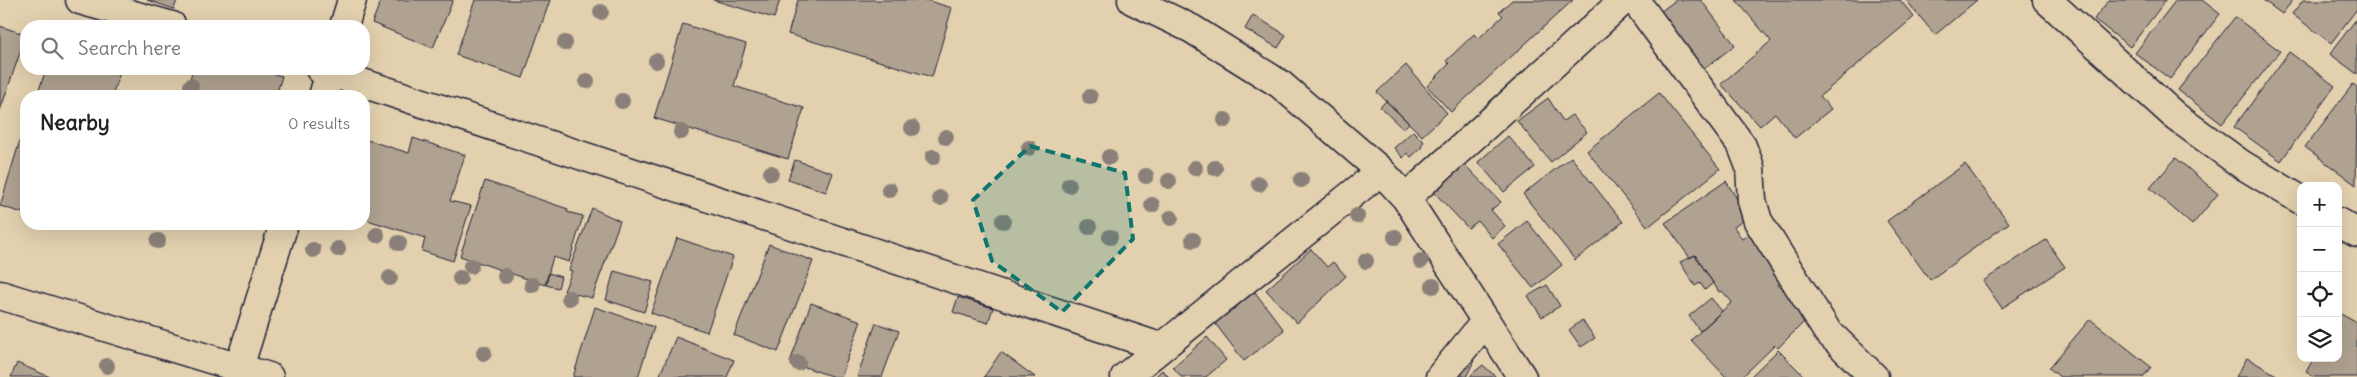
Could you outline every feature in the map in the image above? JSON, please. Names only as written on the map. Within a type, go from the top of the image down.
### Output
[{"type":"street","points":[[80,0],[151,20]]},
{"type":"street","points":[[346,20],[352,0]]},
{"type":"street","points":[[1132,0],[1192,29],[1280,84],[1381,171],[1406,198],[1522,377]]},
{"type":"street","points":[[1406,198],[1624,0]]},
{"type":"street","points":[[1636,0],[1742,146],[1750,167],[1752,201],[1758,221],[1827,331],[1874,377]]},
{"type":"street","points":[[2047,0],[2175,116],[2241,164],[2297,198]]},
{"type":"street","points":[[326,76],[369,90]]},
{"type":"street","points":[[370,90],[1160,347]]},
{"type":"street","points":[[1124,377],[1381,171]]},
{"type":"street","points":[[2342,224],[2357,233]]},
{"type":"street","points":[[238,372],[282,230]]},
{"type":"street","points":[[0,296],[238,372],[270,377]]},
{"type":"street","points":[[1440,377],[1486,321]]},
{"type":"highlighted area","points":[[1030,146],[1125,173],[1133,239],[1062,312],[992,261],[973,200]]},
{"type":"building","points":[[147,0],[177,0],[174,9]]},
{"type":"building","points":[[381,0],[453,0],[433,48],[372,23]]},
{"type":"building","points":[[475,0],[550,0],[523,78],[456,55]]},
{"type":"building","points":[[713,0],[780,0],[774,18]]},
{"type":"building","points":[[798,0],[926,0],[952,8],[932,77],[788,34]]},
{"type":"building","points":[[1512,0],[1573,0],[1451,112],[1427,86],[1449,64],[1446,61],[1474,34],[1478,39],[1503,16],[1499,12]]},
{"type":"building","points":[[1676,0],[1701,0],[1735,45],[1704,69],[1660,12]]},
{"type":"building","points":[[1736,0],[1900,0],[1914,17],[1820,96],[1831,109],[1795,138],[1775,113],[1760,126],[1721,84],[1771,41]]},
{"type":"building","points":[[1906,0],[1977,0],[1935,35]]},
{"type":"building","points":[[2109,0],[2166,0],[2130,47],[2094,19]]},
{"type":"building","points":[[2176,0],[2202,0],[2220,14],[2170,79],[2135,53]]},
{"type":"building","points":[[2263,0],[2293,0],[2282,14]]},
{"type":"building","points":[[2303,0],[2357,0],[2357,9],[2331,43],[2292,14]]},
{"type":"building","points":[[1253,15],[1286,35],[1278,48],[1245,29]]},
{"type":"building","points":[[2235,17],[2280,51],[2222,124],[2178,90]]},
{"type":"building","points":[[2357,18],[2357,74],[2330,54]]},
{"type":"building","points":[[683,24],[746,44],[734,86],[804,108],[788,159],[654,118]]},
{"type":"building","points":[[0,26],[20,33],[20,53],[0,111]]},
{"type":"building","points":[[2289,52],[2335,86],[2281,161],[2234,127]]},
{"type":"building","points":[[1406,65],[1447,113],[1422,136],[1377,92]]},
{"type":"building","points":[[44,75],[119,75],[114,90],[39,90]]},
{"type":"building","points":[[191,75],[282,76],[278,90],[187,90]]},
{"type":"building","points":[[2353,84],[2357,87],[2356,185],[2305,147]]},
{"type":"building","points":[[1659,93],[1720,169],[1648,227],[1587,151]]},
{"type":"building","points":[[1548,98],[1563,121],[1572,115],[1587,132],[1551,162],[1517,121]]},
{"type":"building","points":[[1386,101],[1409,123],[1403,129],[1380,107]]},
{"type":"building","points":[[1413,131],[1424,142],[1421,145],[1422,147],[1411,157],[1407,153],[1403,158],[1394,148]]},
{"type":"building","points":[[1508,136],[1535,167],[1504,192],[1478,162]]},
{"type":"building","points":[[413,138],[465,155],[450,201],[471,206],[453,261],[422,251],[425,238],[370,221],[370,141],[409,153]]},
{"type":"building","points":[[20,140],[20,212],[0,206]]},
{"type":"building","points":[[1571,157],[1623,222],[1575,260],[1523,194]]},
{"type":"building","points":[[2176,158],[2218,194],[2192,225],[2150,188]]},
{"type":"building","points":[[795,160],[833,173],[826,192],[788,179]]},
{"type":"building","points":[[1462,162],[1501,202],[1491,210],[1505,226],[1492,238],[1478,221],[1468,228],[1433,191]]},
{"type":"building","points":[[1965,164],[2009,223],[1930,280],[1887,221]]},
{"type":"building","points":[[485,181],[568,209],[567,212],[583,216],[569,262],[553,257],[545,285],[460,256]]},
{"type":"building","points":[[1726,181],[1748,217],[1734,227],[1742,239],[1758,228],[1788,273],[1778,285],[1810,316],[1778,348],[1775,345],[1742,377],[1726,377],[1691,340],[1732,302],[1722,291],[1719,292],[1695,255],[1690,258],[1665,223]]},
{"type":"building","points":[[592,208],[620,221],[592,298],[564,291],[572,271],[569,270]]},
{"type":"building","points":[[1527,221],[1562,265],[1533,288],[1498,244]]},
{"type":"building","points":[[677,238],[733,257],[707,332],[651,313]]},
{"type":"building","points":[[2046,240],[2065,267],[2002,308],[1983,281]]},
{"type":"building","points":[[769,244],[813,261],[778,352],[734,335]]},
{"type":"building","points":[[1311,249],[1327,267],[1333,262],[1346,276],[1297,323],[1266,290]]},
{"type":"building","points":[[1695,255],[1713,283],[1705,290],[1700,283],[1695,286],[1680,262]]},
{"type":"building","points":[[614,271],[653,282],[644,312],[606,300]]},
{"type":"building","points":[[549,273],[561,277],[558,288],[546,285]]},
{"type":"building","points":[[1547,285],[1560,306],[1542,317],[1528,296]]},
{"type":"building","points":[[1254,291],[1284,330],[1244,361],[1214,322]]},
{"type":"building","points":[[958,297],[993,308],[988,323],[953,312]]},
{"type":"building","points":[[1711,298],[1722,311],[1700,331],[1689,316]]},
{"type":"building","points":[[811,303],[861,321],[841,377],[834,377],[790,362]]},
{"type":"building","points":[[595,307],[654,327],[638,377],[573,377]]},
{"type":"building","points":[[2342,315],[2357,323],[2357,377],[2314,377],[2306,372],[2312,362],[2342,362]]},
{"type":"building","points":[[2090,319],[2151,367],[2143,377],[2060,377],[2049,368]]},
{"type":"building","points":[[1582,320],[1595,338],[1581,347],[1569,330]]},
{"type":"building","points":[[876,323],[899,331],[882,377],[857,377]]},
{"type":"building","points":[[676,337],[734,360],[727,377],[659,377]]},
{"type":"building","points":[[1207,337],[1226,360],[1206,377],[1181,377],[1173,367]]},
{"type":"building","points":[[1778,350],[1805,377],[1750,377]]},
{"type":"building","points":[[1001,352],[1035,377],[984,377]]},
{"type":"building","points":[[1464,356],[1474,361],[1466,377],[1456,373]]},
{"type":"building","points":[[2247,358],[2280,377],[2236,377]]},
{"type":"building","points":[[17,363],[50,377],[11,377]]},
{"type":"building","points":[[1483,365],[1496,377],[1470,377],[1473,373]]},
{"type":"building","points":[[1162,370],[1169,377],[1155,377]]}]
